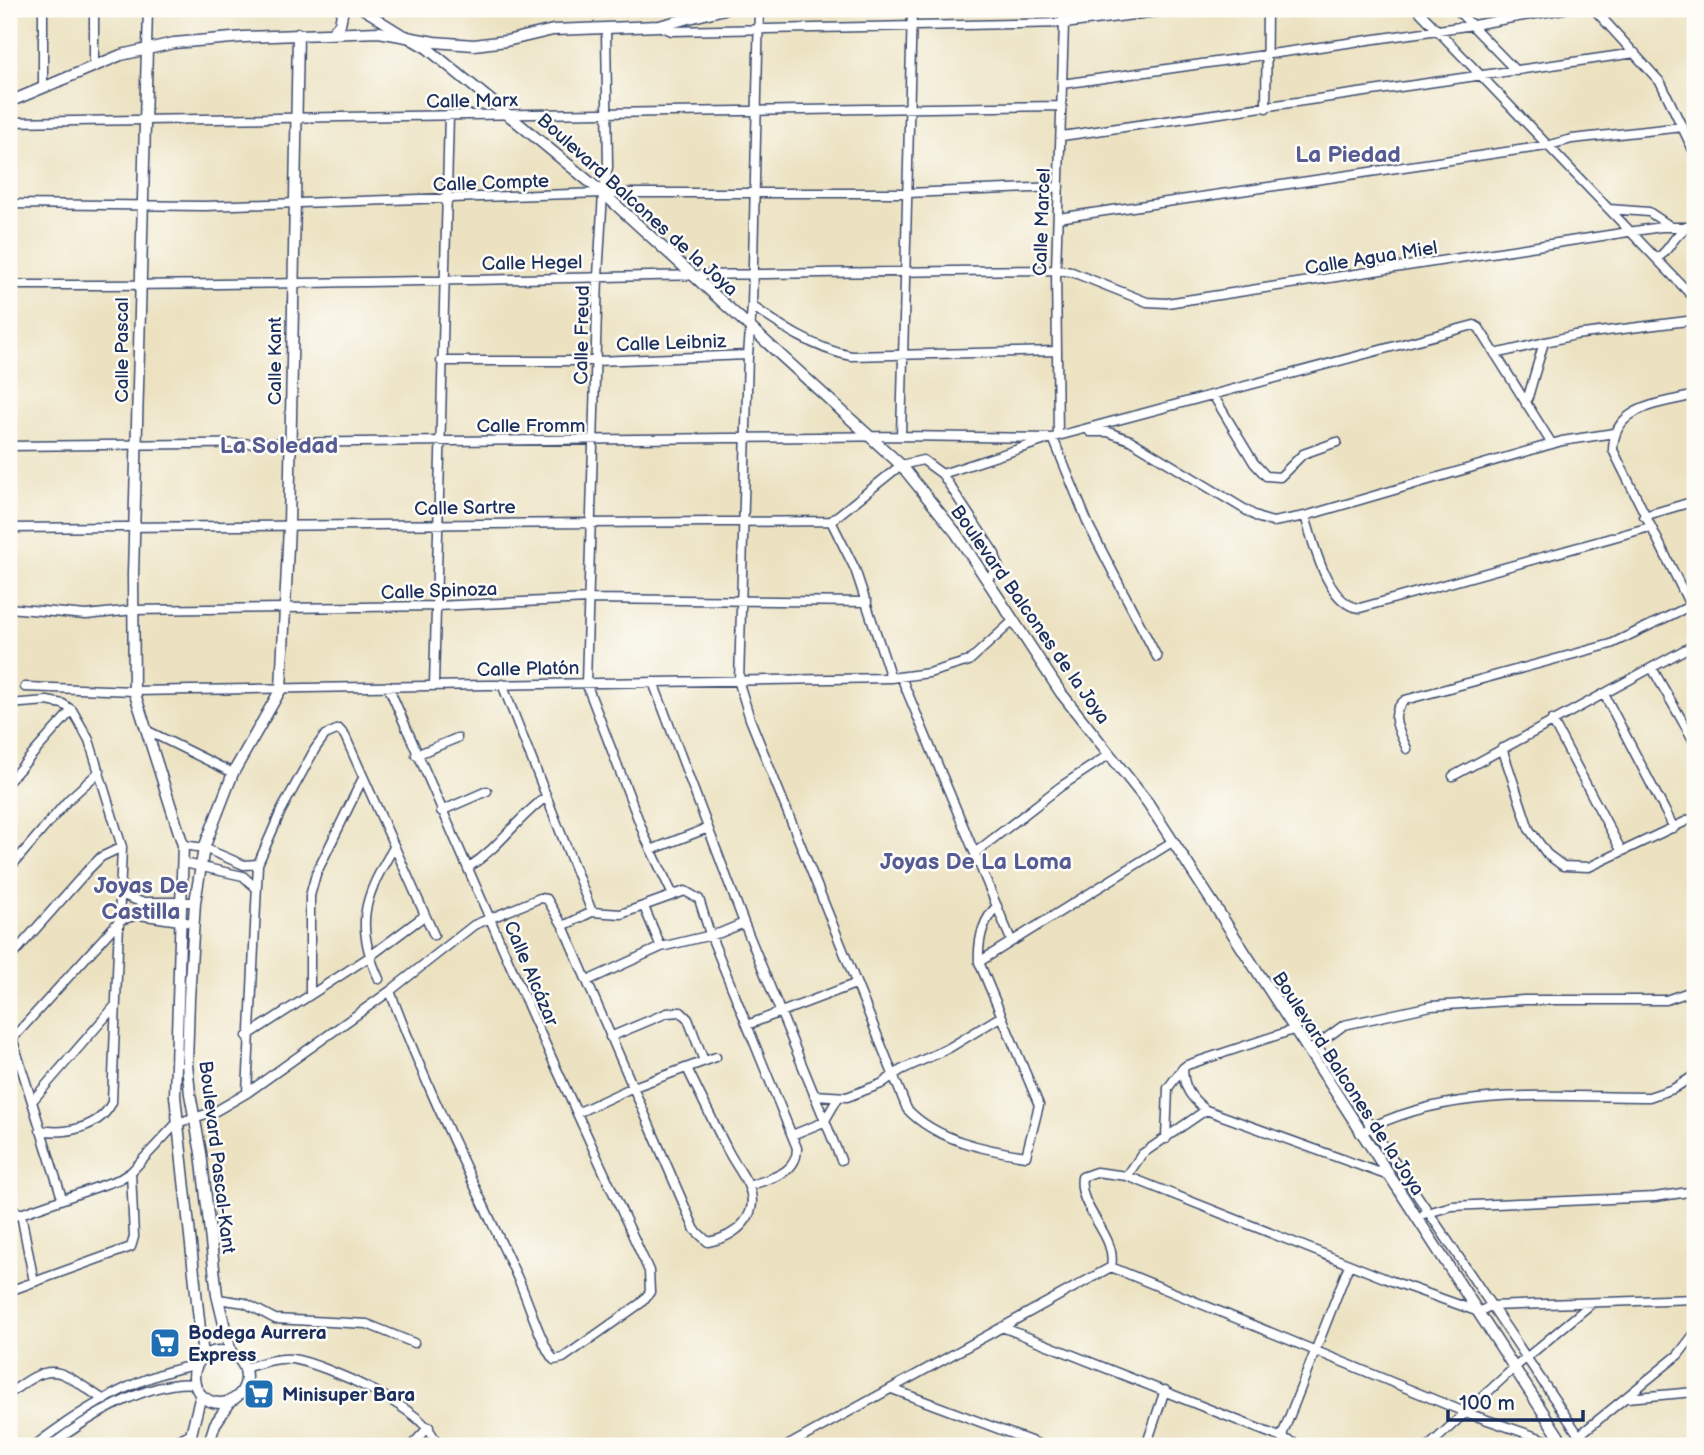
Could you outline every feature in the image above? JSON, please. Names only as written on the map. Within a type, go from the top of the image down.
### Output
[{"type":"street","points":[[43,9],[43,87]]},
{"type":"street","points":[[94,9],[94,66]]},
{"type":"street","name":"Calle Pascal","points":[[134,691],[139,285],[148,9]]},
{"type":"street","points":[[332,33],[340,24],[343,9]]},
{"type":"street","name":"Boulevard Balcones de la Joya","points":[[362,9],[425,46],[603,193],[901,466],[956,533],[1060,693],[1110,754],[1172,842],[1293,1030],[1311,1049],[1371,1127],[1525,1360],[1586,1446]]},
{"type":"street","points":[[9,102],[94,66],[147,48],[298,34],[379,32],[434,43],[474,44],[506,41],[552,30],[659,26],[724,9]]},
{"type":"street","name":"Calle Leibniz","points":[[441,361],[596,361],[748,355],[756,194],[759,9]]},
{"type":"street","points":[[901,436],[912,9]]},
{"type":"street","name":"Calle Marcel","points":[[1056,437],[1056,270],[1064,9]]},
{"type":"street","points":[[659,26],[672,31],[1064,23],[1172,9]]},
{"type":"street","points":[[1266,108],[1267,9]]},
{"type":"street","points":[[1417,9],[1695,299]]},
{"type":"street","points":[[1456,9],[1516,71]]},
{"type":"street","points":[[1062,83],[1438,31],[1564,9]]},
{"type":"street","points":[[1594,9],[1661,83],[1695,154]]},
{"type":"street","name":"Calle Freud","points":[[586,683],[598,276],[603,193],[608,167],[606,30]]},
{"type":"street","name":"Calle Kant","points":[[281,689],[287,610],[298,34]]},
{"type":"street","points":[[1062,136],[1635,53]]},
{"type":"street","name":"Calle Marx","points":[[9,122],[1062,106]]},
{"type":"street","points":[[434,685],[449,116]]},
{"type":"street","points":[[1058,218],[1546,146],[1572,139],[1683,127]]},
{"type":"street","name":"Calle Compte","points":[[9,204],[205,206],[603,193],[907,193],[1059,187]]},
{"type":"street","points":[[1609,209],[1650,212],[1670,226]]},
{"type":"street","name":"Calle Agua Miel","points":[[1056,270],[1072,272],[1147,302],[1167,303],[1670,226],[1692,227]]},
{"type":"street","points":[[1657,258],[1668,252],[1679,233],[1692,227]]},
{"type":"street","name":"Calle Hegel","points":[[9,285],[292,284],[752,273],[1056,270]]},
{"type":"street","points":[[751,306],[806,341],[829,352],[851,356],[1056,351]]},
{"type":"street","points":[[1495,354],[1601,331],[1695,320]]},
{"type":"street","points":[[942,474],[1056,437],[1472,325],[1479,328],[1552,444]]},
{"type":"street","points":[[1526,404],[1544,342]]},
{"type":"street","points":[[748,355],[741,521],[739,683],[750,719],[907,1109],[917,1120],[938,1133],[988,1149],[1026,1156],[1040,1105],[978,962],[979,941],[988,918],[997,906]]},
{"type":"street","points":[[1213,395],[1257,468],[1266,475],[1280,477],[1303,454],[1337,442]]},
{"type":"street","points":[[1695,395],[1634,411],[1622,419],[1614,433],[1615,459],[1695,615]]},
{"type":"street","points":[[1082,431],[1120,435],[1259,518],[1273,522],[1305,516],[1552,444],[1614,433]]},
{"type":"street","name":"Calle Fromm","points":[[9,446],[138,447],[441,440],[744,440],[870,436],[1056,437]]},
{"type":"street","points":[[1056,437],[1089,526],[1157,657]]},
{"type":"street","points":[[891,678],[845,544],[831,521],[901,466],[923,460],[942,474],[998,560],[999,569],[986,579]]},
{"type":"street","points":[[1644,516],[1695,501]]},
{"type":"street","points":[[1305,516],[1331,584],[1344,600],[1360,608],[1650,527]]},
{"type":"street","name":"Calle Sartre","points":[[9,528],[831,521]]},
{"type":"street","name":"Calle Spinoza","points":[[10,609],[86,615],[134,610],[287,610],[589,599],[739,603],[867,602]]},
{"type":"street","points":[[1407,749],[1396,723],[1396,712],[1401,703],[1611,644],[1690,606]]},
{"type":"street","name":"Calle Platón","points":[[25,687],[134,691],[653,682],[739,683],[891,678],[951,668],[969,661],[1013,621]]},
{"type":"street","points":[[1453,776],[1695,644]]},
{"type":"street","points":[[1652,668],[1695,743]]},
{"type":"street","points":[[901,677],[1011,940]]},
{"type":"street","points":[[653,682],[744,923],[841,1160]]},
{"type":"street","points":[[586,683],[651,850],[672,893]]},
{"type":"street","points":[[502,684],[592,912]]},
{"type":"street","name":"Calle Alcázar","points":[[387,686],[649,1271],[650,1292],[641,1303],[563,1358],[554,1360],[550,1356],[417,1064],[390,991]]},
{"type":"street","name":"Boulevard Pascal-Kant","points":[[231,1353],[218,1298],[187,1064],[193,923],[199,865],[204,848],[233,773],[281,689]]},
{"type":"street","name":"Boulevard Pascal-Kant","points":[[134,691],[183,845],[175,1065],[177,1124],[200,1361]]},
{"type":"street","points":[[1604,694],[1675,828]]},
{"type":"street","points":[[9,705],[47,701],[63,704],[72,710],[82,723],[100,771],[122,847],[114,1007],[113,1092],[107,1114],[88,1125],[61,1131],[40,1130]]},
{"type":"street","points":[[9,781],[72,710]]},
{"type":"street","points":[[1552,720],[1621,850]]},
{"type":"street","points":[[247,1093],[247,1036],[258,864],[281,811],[325,734],[335,729],[342,732],[434,934]]},
{"type":"street","points":[[148,731],[233,773]]},
{"type":"street","points":[[416,755],[457,738]]},
{"type":"street","points":[[1502,748],[1524,818],[1547,854],[1563,866],[1580,869],[1602,862],[1621,850],[1695,817]]},
{"type":"street","points":[[976,852],[1110,754]]},
{"type":"street","points":[[9,869],[68,800],[100,771]]},
{"type":"street","points":[[310,994],[310,896],[316,874],[362,780]]},
{"type":"street","points":[[442,810],[487,791]]},
{"type":"street","points":[[469,867],[498,846],[521,816],[546,797]]},
{"type":"street","points":[[651,850],[708,828]]},
{"type":"street","points":[[978,962],[1172,842]]},
{"type":"street","points":[[183,845],[204,848],[244,865],[258,864]]},
{"type":"street","points":[[9,960],[101,857],[122,847]]},
{"type":"street","points":[[379,979],[369,957],[364,931],[367,896],[393,849]]},
{"type":"street","points":[[184,863],[243,876],[255,888]]},
{"type":"street","points":[[563,926],[592,912],[621,914],[644,907],[672,893],[685,891],[699,899],[710,934],[797,1153],[790,1169],[749,1186]]},
{"type":"street","points":[[121,894],[141,902],[195,902]]},
{"type":"street","points":[[9,1218],[107,1184],[131,1172],[177,1124],[216,1111],[247,1093],[390,991],[474,925],[534,901],[547,899],[563,926],[631,1088],[702,1238],[708,1242],[740,1229],[751,1210],[749,1186],[729,1154],[687,1068]]},
{"type":"street","points":[[644,907],[662,947]]},
{"type":"street","points":[[12,1039],[120,920],[139,915],[193,923]]},
{"type":"street","points":[[247,1036],[369,957],[424,916]]},
{"type":"street","points":[[587,981],[662,947],[744,923]]},
{"type":"street","points":[[747,1025],[855,984]]},
{"type":"street","points":[[1311,1049],[1343,1025],[1431,1006],[1524,1000],[1667,1000],[1695,990]]},
{"type":"street","points":[[33,1100],[114,1007]]},
{"type":"street","points":[[610,1037],[675,1011],[688,1018],[704,1061]]},
{"type":"street","points":[[814,1095],[838,1098],[881,1084],[1000,1017]]},
{"type":"street","points":[[9,1028],[62,1198]]},
{"type":"street","points":[[1166,1139],[1168,1088],[1183,1068],[1293,1030]]},
{"type":"street","name":"Boulevard Balcones de la Joya","points":[[1311,1049],[1360,1133],[1564,1446]]},
{"type":"street","points":[[577,1113],[631,1088],[716,1057]]},
{"type":"street","points":[[1183,1068],[1189,1093],[1206,1110],[1389,1176]]},
{"type":"street","points":[[1360,1133],[1371,1127],[1454,1101],[1485,1098],[1649,1097],[1673,1089],[1695,1075]]},
{"type":"street","points":[[792,1135],[824,1122],[838,1098]]},
{"type":"street","points":[[1127,1176],[1142,1154],[1206,1110]]},
{"type":"street","points":[[9,1290],[128,1249],[134,1243],[131,1172]]},
{"type":"street","points":[[1111,1267],[1110,1247],[1080,1187],[1082,1177],[1096,1172],[1127,1176],[1349,1265],[1479,1312],[1490,1306],[1695,1299]]},
{"type":"street","points":[[1416,1217],[1451,1206],[1655,1197],[1695,1191]]},
{"type":"street","points":[[9,1207],[21,1214],[34,1282]]},
{"type":"street","points":[[1281,1438],[1349,1265]]},
{"type":"street","points":[[791,1446],[1111,1267]]},
{"type":"street","points":[[1111,1267],[1466,1413],[1564,1446],[1579,1437],[1678,1355],[1695,1333]]},
{"type":"street","points":[[218,1298],[246,1303],[275,1319],[367,1324],[414,1343]]},
{"type":"street","points":[[1429,1446],[1514,1368],[1591,1304]]},
{"type":"street","points":[[1002,1327],[1302,1446]]},
{"type":"street","points":[[34,1446],[104,1400],[171,1370],[200,1361],[212,1352],[231,1353],[244,1367],[244,1386],[215,1424],[208,1446]]},
{"type":"street","points":[[244,1367],[281,1359],[304,1362],[402,1405],[429,1427],[436,1438],[436,1446]]},
{"type":"street","points":[[200,1361],[195,1384],[201,1395],[221,1403],[232,1400]]},
{"type":"street","points":[[9,1394],[36,1374],[50,1371],[69,1378],[104,1400]]},
{"type":"street","points":[[50,1446],[109,1409],[137,1396],[174,1382],[195,1384]]},
{"type":"street","points":[[892,1389],[1044,1446]]},
{"type":"street","points":[[1146,1446],[1166,1390]]},
{"type":"street","points":[[1627,1398],[1695,1391]]},
{"type":"street","points":[[188,1446],[201,1395]]},
{"type":"street","points":[[411,1446],[429,1427]]},
{"type":"street","points":[[166,1446],[192,1433]]},
{"type":"place","name":"Bodega Aurrera Express","points":[[165,1343]]},
{"type":"place","name":"Minisuper Bara","points":[[259,1394]]},
{"type":"district","name":"La Piedad","points":[[1348,154]]},
{"type":"district","name":"La Soledad","points":[[279,445]]},
{"type":"district","name":"Joyas De La Loma","points":[[976,861]]},
{"type":"district","name":"Joyas De Castilla","points":[[141,898]]}]
